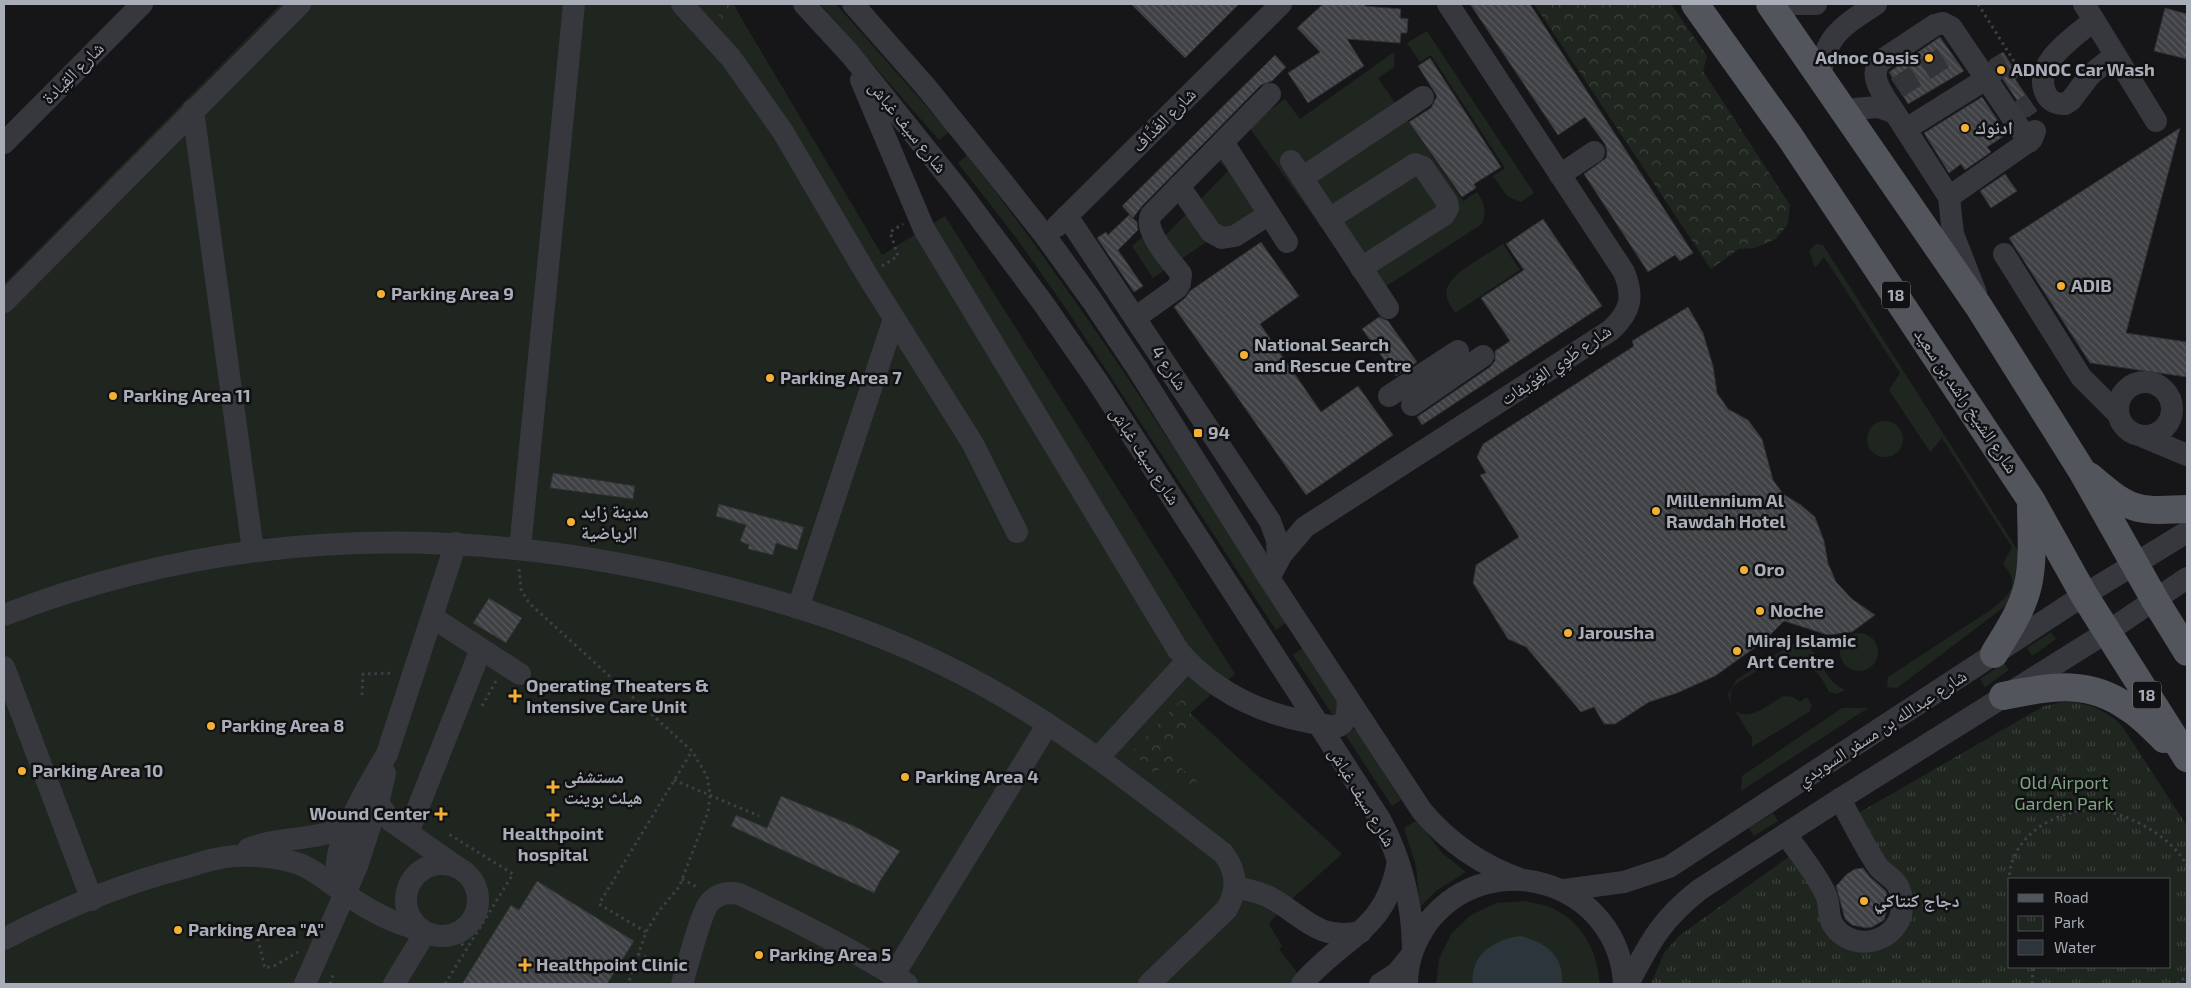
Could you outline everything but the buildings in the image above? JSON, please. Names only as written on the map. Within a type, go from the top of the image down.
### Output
[{"type":"main road","name":"شارع الشيخ راشد بن سعيد","points":[[1695,4],[1790,137],[2031,500],[2084,595],[2187,758]]},
{"type":"main road","points":[[1770,4],[1979,307],[2082,471],[2135,566],[2187,652]]},
{"type":"main road","points":[[2082,471],[2120,500],[2133,507],[2148,510],[2187,508]]},
{"type":"main road","points":[[1994,654],[2015,620],[2027,586],[2031,555],[2031,500]]},
{"type":"main road","points":[[2003,696],[2065,686],[2087,688],[2110,695],[2130,708],[2187,758]]},
{"type":"street","name":"شارع القِيادة","points":[[6,138],[142,4]]},
{"type":"street","points":[[4,302],[300,4]]},
{"type":"street","points":[[520,549],[574,4]]},
{"type":"street","points":[[682,4],[731,58],[783,132],[894,319],[973,444],[1017,532]]},
{"type":"street","name":"شارع سيف غباش","points":[[804,4],[850,54],[964,196],[1049,311],[1097,381],[1381,821],[1398,860],[1410,904],[1412,952],[1407,984]]},
{"type":"street","points":[[853,4],[926,87],[1046,237],[1138,368],[1274,569],[1348,698],[1422,810],[1435,826],[1472,857],[1503,873],[1564,890],[1593,911],[1604,925],[1620,956],[1624,984]]},
{"type":"street","name":"شارع الغَدَّاف","points":[[1046,237],[1282,4]]},
{"type":"street","name":"شارع طَوِي الغِوَيفات","points":[[1274,569],[1305,527],[1611,330],[1622,319],[1630,303],[1630,287],[1624,272],[1448,4]]},
{"type":"street","points":[[1789,4],[1816,4]]},
{"type":"street","points":[[1821,80],[1823,59],[1831,39],[1840,28],[1876,4]]},
{"type":"street","points":[[2116,55],[2090,75],[2065,104],[2052,102],[2045,92],[2045,72],[2052,58],[2089,12],[2116,55],[2156,121]]},
{"type":"street","points":[[1950,196],[2029,142],[2032,139],[2035,128],[2005,88],[1958,49],[1951,27],[1943,23],[1934,25],[1878,63],[1875,68],[1875,78],[1896,106],[1950,196],[1954,234],[1971,275],[1979,307]]},
{"type":"street","points":[[850,54],[924,229],[1170,638],[1187,661],[1208,680],[1242,701],[1263,711],[1318,724],[1335,727],[1343,724],[1347,716],[1348,698]]},
{"type":"street","points":[[1842,110],[1896,106],[2005,88]]},
{"type":"street","points":[[2005,88],[2029,142]]},
{"type":"street","points":[[1135,318],[1178,288],[1180,283],[1181,274],[1149,230],[1148,219],[1270,94]]},
{"type":"street","points":[[1388,308],[1296,169],[1423,97]]},
{"type":"street","points":[[193,110],[253,551]]},
{"type":"street","points":[[1222,142],[1287,242]]},
{"type":"street","points":[[1560,175],[1594,152]]},
{"type":"street","points":[[1329,219],[1415,164],[1423,166],[1447,202],[1448,208],[1444,215],[1362,268]]},
{"type":"street","points":[[1179,186],[1211,232],[1222,238],[1234,236],[1268,214]]},
{"type":"street","name":"شارع 4","points":[[1067,216],[1270,521],[1277,540],[1274,569]]},
{"type":"street","points":[[2004,254],[2081,377],[2118,414],[2123,426],[2132,434],[2187,455]]},
{"type":"street","points":[[798,608],[894,319]]},
{"type":"street","points":[[1389,396],[1458,351]]},
{"type":"street","points":[[1412,405],[1483,356]]},
{"type":"street","points":[[2118,414],[2119,402],[2125,391],[2134,384],[2147,382],[2158,385],[2168,393],[2180,404],[2166,427],[2157,434],[2144,437]]},
{"type":"street","points":[[1270,521],[1283,527],[1305,527]]},
{"type":"street","name":"شارع عبدالله بن مسفر السويدي","points":[[1564,890],[1624,882],[1669,867],[2084,595],[2135,566],[2187,532]]},
{"type":"street","points":[[4,615],[60,594],[135,573],[253,551],[386,541],[456,543],[586,558],[680,576],[798,608],[851,625],[902,646],[977,682],[1048,724],[1098,758],[1223,853],[1231,863],[1235,875],[1236,887],[1233,899],[1227,909],[1149,984]]},
{"type":"street","points":[[344,893],[338,882],[337,864],[340,846],[387,754],[456,543]]},
{"type":"street","name":"شارع عبدالله بن مسفر السويدي","points":[[1628,984],[1646,948],[1661,926],[1677,907],[1699,890],[1840,799],[2107,632],[2187,578]]},
{"type":"street","points":[[432,616],[513,669]]},
{"type":"street","points":[[408,833],[481,649]]},
{"type":"street","points":[[1098,758],[1187,661]]},
{"type":"street","points":[[4,667],[92,900]]},
{"type":"street","points":[[684,979],[706,907],[715,897],[731,893],[739,894],[804,924],[854,951],[900,980],[1048,724]]},
{"type":"street","points":[[305,984],[361,856],[378,803],[385,775],[387,754]]},
{"type":"street","points":[[1786,835],[1796,847],[1826,895],[1829,920],[1837,930],[1846,938],[1857,942],[1870,942],[1882,939],[1892,931],[1899,921],[1902,909],[1902,896],[1897,884],[1878,867],[1840,799]]},
{"type":"street","points":[[378,803],[391,821],[467,874],[474,883],[478,893],[475,915],[469,924],[461,932],[441,937],[429,948],[406,984]]},
{"type":"street","points":[[4,939],[147,878],[234,856],[253,846],[322,836],[350,824]]},
{"type":"street","points":[[234,856],[270,857],[286,860],[315,872],[344,893],[388,920],[441,937]]},
{"type":"street","points":[[1302,984],[1374,920],[1383,907],[1396,876],[1398,860]]},
{"type":"street","points":[[441,937],[412,922],[407,913],[405,903],[406,892],[410,882],[417,873],[431,866],[447,864],[458,868]]},
{"type":"street","points":[[1380,984],[1397,973],[1412,952],[1423,930],[1434,915],[1449,902],[1466,891],[1484,884],[1503,880],[1523,880]]},
{"type":"street","points":[[1236,887],[1262,894],[1318,930],[1339,934],[1361,932]]},
{"type":"street","points":[[394,984],[441,937]]},
{"type":"path","points":[[1978,4],[2022,74],[2036,88],[2045,92]]},
{"type":"path","points":[[520,549],[519,581],[521,589],[530,603],[692,751],[706,776],[710,795],[708,812],[679,887],[658,912],[646,932],[628,984]]},
{"type":"path","points":[[362,695],[363,674],[393,674],[398,669]]},
{"type":"path","points":[[477,714],[513,669]]},
{"type":"path","points":[[646,932],[599,904],[692,751]]},
{"type":"path","points":[[674,780],[759,816]]},
{"type":"path","points":[[2009,878],[2012,862],[2020,845],[2032,832],[2052,818],[2073,812],[2095,810],[2116,814],[2160,836],[2174,848],[2187,866]]},
{"type":"path","points":[[444,984],[441,937],[513,874],[445,832]]},
{"type":"path","points":[[241,940],[257,936],[265,968],[274,966],[299,952],[305,951],[317,956]]},
{"type":"path","points":[[638,954],[684,979]]},
{"type":"path","points":[[2032,984],[2033,968]]},
{"type":"path","points":[[2177,984],[2187,976]]},
{"type":"green space","name":"مدينة زايد الرياضية","points":[[281,4],[733,4],[882,255],[945,216],[1235,674],[1190,713],[1342,854],[1283,907],[1269,924],[1282,946],[1279,949],[1306,984],[4,984],[4,284]]},
{"type":"green space","points":[[709,4],[733,4],[738,12],[724,21]]},
{"type":"green space","points":[[820,4],[836,4],[949,132],[939,140]]},
{"type":"green space","points":[[1534,4],[1671,4],[1707,56],[1703,71],[1790,205],[1788,224],[1776,239],[1755,248],[1739,249],[1711,269]]},
{"type":"green space","points":[[1427,31],[1534,193],[1521,202],[1507,196],[1493,176],[1505,168],[1431,55],[1420,62],[1407,43]]},
{"type":"green space","points":[[1394,52],[1394,67],[1378,78],[1463,201],[1477,192],[1485,211],[1482,224],[1382,289],[1364,286],[1248,126],[1285,99],[1300,119]]},
{"type":"green space","points":[[967,155],[1052,269],[1172,444],[1286,623],[1276,630],[1067,310],[1017,239],[958,163]]},
{"type":"green space","points":[[1218,159],[1248,162],[1272,198],[1153,278],[1132,246],[1148,232],[1157,244],[1228,171]]},
{"type":"green space","points":[[1503,244],[1520,270],[1455,313],[1446,295],[1447,288],[1451,282],[1463,270]]},
{"type":"green space","points":[[1816,244],[1823,245],[2020,554],[2022,567],[2008,604],[1897,688],[1887,687],[1888,677],[1992,609],[2004,598],[2012,583],[2011,577],[2003,564],[2012,547],[1942,438],[1930,452],[1889,390],[1900,373],[1824,257],[1815,268],[1809,250]]},
{"type":"green space","points":[[1885,421],[1898,426],[1903,439],[1898,452],[1885,457],[1872,452],[1867,439],[1872,426]]},
{"type":"green space","points":[[2051,632],[2056,639],[2032,656],[2027,648]]},
{"type":"green space","points":[[1859,633],[1866,634],[1872,639],[1877,645],[1877,659],[1872,665],[1866,670],[1859,671],[1852,670],[1846,665],[1841,659],[1840,652],[1841,645],[1846,639],[1852,634]]},
{"type":"green space","points":[[1792,644],[1801,644],[1813,651],[1829,677],[1835,684],[1845,690],[1836,694],[1829,692],[1822,679],[1814,670],[1805,664],[1785,662],[1762,669],[1735,684],[1730,698],[1732,708],[1728,695],[1736,680]]},
{"type":"green space","points":[[1303,648],[1341,706],[1334,717],[1293,655]]},
{"type":"green space","points":[[2004,663],[2009,670],[1985,687],[1980,679]]},
{"type":"green space","points":[[1783,696],[1793,697],[1800,702],[1807,697],[1812,706],[1809,712],[1752,747],[1752,738],[1735,711],[1741,714],[1754,713]]},
{"type":"green space","points":[[1182,699],[1196,708],[1190,713],[1198,720],[1173,752],[1181,759],[1177,765],[1196,780],[1197,784],[1192,790],[1188,790],[1160,768],[1155,774],[1132,752]]},
{"type":"green space","name":"Old Airport Garden Park","points":[[2063,702],[2080,703],[2102,711],[2122,726],[2187,826],[2187,984],[1651,984],[1664,953],[1679,936],[1794,853],[1846,943],[1902,920],[1855,815],[2044,706]]},
{"type":"green space","points":[[1842,708],[1868,708],[1741,791],[1742,776]]},
{"type":"green space","points":[[1351,728],[1357,731],[1401,800],[1392,806],[1346,736],[1346,733]]},
{"type":"green space","points":[[1773,813],[1778,821],[1754,836],[1749,828]]},
{"type":"green space","points":[[1417,820],[1442,853],[1466,872],[1436,891],[1420,907],[1416,866],[1404,828]]},
{"type":"green space","points":[[1524,901],[1541,904],[1562,913],[1580,929],[1596,960],[1600,984],[1436,984],[1439,959],[1451,934],[1471,915],[1496,903]]},
{"type":"water","points":[[1520,936],[1538,942],[1552,952],[1560,966],[1562,984],[1473,984],[1475,965],[1486,950],[1502,941]]},
{"type":"tunnel","points":[[1897,88],[1952,52]]},
{"type":"tunnel","points":[[1991,60],[2007,84]]},
{"type":"tunnel","points":[[2016,101],[2027,117]]},
{"type":"place","name":"Adnoc Oasis","points":[[1929,58]]},
{"type":"place","name":"ADNOC Car Wash","points":[[2001,70]]},
{"type":"place","name":"ادنوك","points":[[1965,128]]},
{"type":"place","name":"ADIB","points":[[2061,286]]},
{"type":"place","name":"Parking Area 9","points":[[381,294]]},
{"type":"place","name":"National Search and Rescue Centre","points":[[1244,355]]},
{"type":"place","name":"Parking Area 7","points":[[770,378]]},
{"type":"place","name":"Parking Area 11","points":[[113,396]]},
{"type":"place","name":"94","points":[[1198,433]]},
{"type":"place","name":"Millennium Al Rawdah Hotel","points":[[1656,511]]},
{"type":"place","name":"مدينة زايد الرياضية","points":[[571,522]]},
{"type":"place","name":"Oro","points":[[1744,570]]},
{"type":"place","name":"Noche","points":[[1760,611]]},
{"type":"place","name":"Jarousha","points":[[1568,633]]},
{"type":"place","name":"Miraj Islamic Art Centre","points":[[1737,651]]},
{"type":"place","name":"Operating Theaters & Intensive Care Unit","points":[[515,696]]},
{"type":"place","name":"Parking Area 8","points":[[211,726]]},
{"type":"place","name":"Parking Area 10","points":[[22,771]]},
{"type":"place","name":"Parking Area 4","points":[[905,777]]},
{"type":"place","name":"مستشفى هيلث بوينت","points":[[553,787]]},
{"type":"place","name":"Wound Center","points":[[441,814]]},
{"type":"place","name":"Healthpoint hospital","points":[[553,815]]},
{"type":"place","name":"دجاج كنتاكي","points":[[1864,901]]},
{"type":"place","name":"Parking Area \"A\"","points":[[178,930]]},
{"type":"place","name":"Parking Area 5","points":[[759,955]]},
{"type":"place","name":"Healthpoint Clinic","points":[[525,965]]}]
